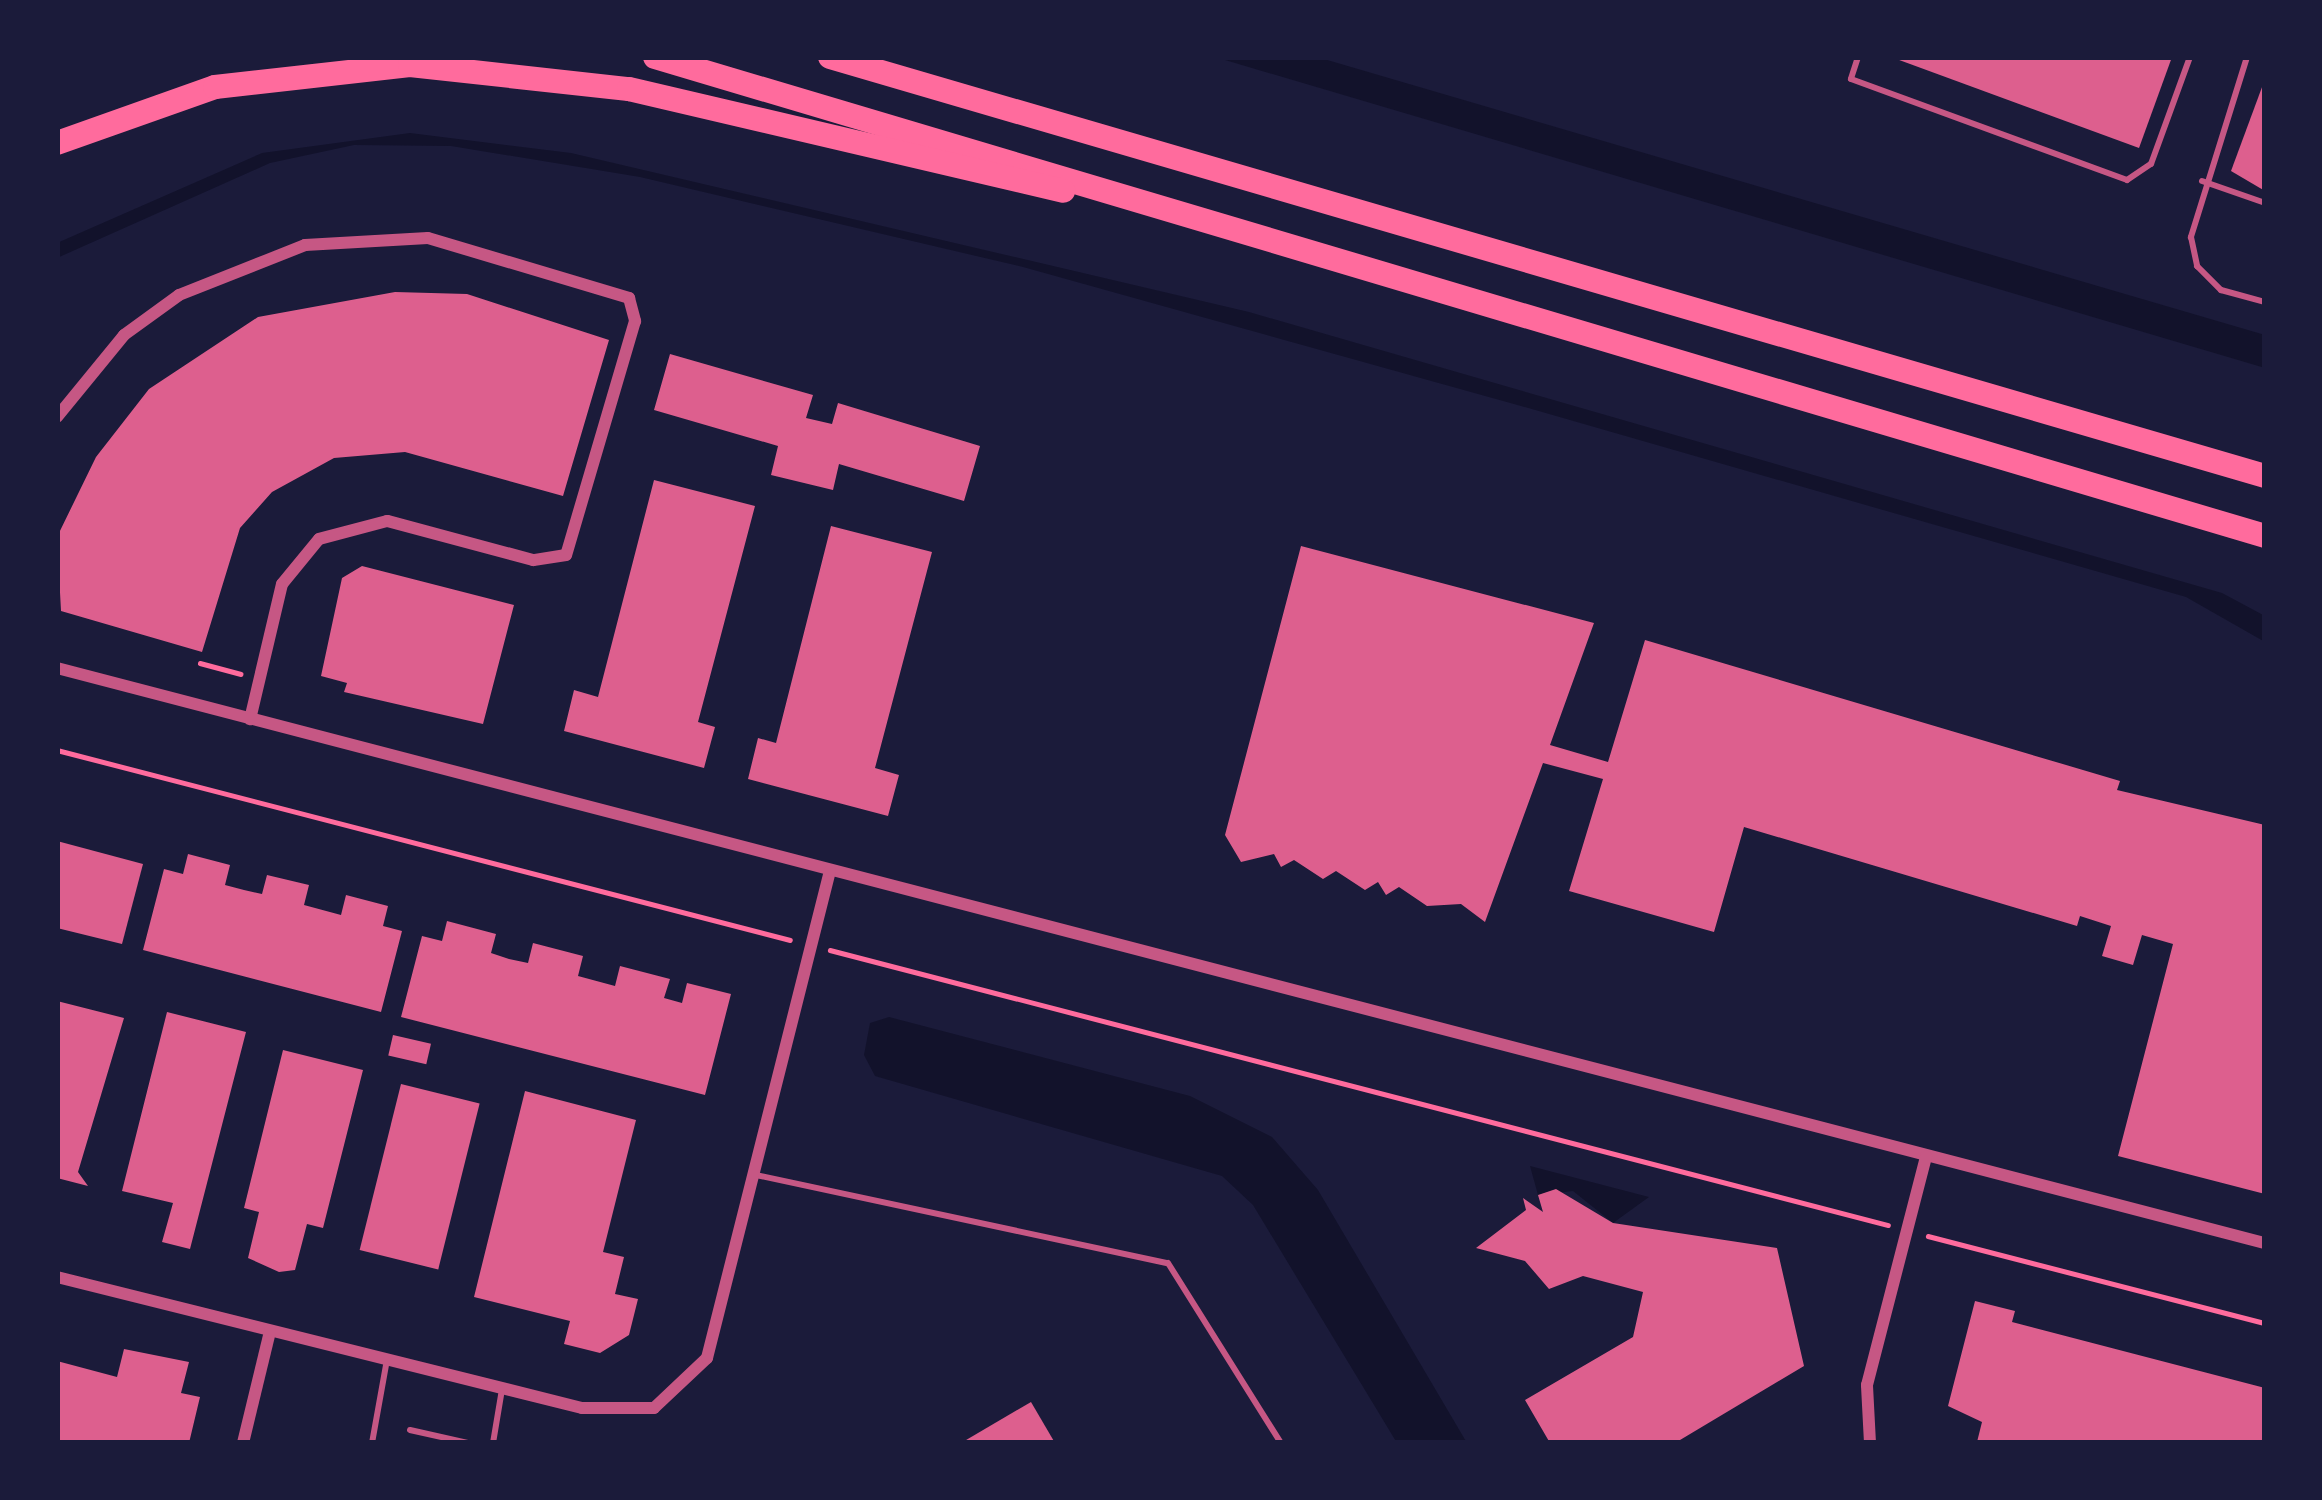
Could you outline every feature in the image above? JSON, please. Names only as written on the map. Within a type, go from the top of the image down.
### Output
[{"type":"highway","points":[[655,57],[2265,536]]},
{"type":"highway","points":[[830,57],[2265,476]]},
{"type":"highway","points":[[866,57],[1013,111]]},
{"type":"highway","points":[[57,142],[215,87],[310,70],[531,72],[922,166],[1178,211]]},
{"type":"street","points":[[57,417],[124,335],[179,295],[305,245],[428,238],[629,298],[635,321],[566,555],[533,560],[388,521],[342,527],[290,569],[250,719]]},
{"type":"street","points":[[57,668],[2265,1244]]},
{"type":"street","points":[[57,1277],[619,1414],[685,1388],[707,1358],[830,871]]},
{"type":"street","points":[[1870,1443],[1867,1385],[1926,1157]]},
{"type":"street","points":[[244,1443],[270,1331]]},
{"type":"lane","points":[[1858,57],[1851,79],[2127,180],[2151,164],[2190,57]]},
{"type":"lane","points":[[2247,57],[2202,181],[2197,266],[2221,290],[2265,302]]},
{"type":"lane","points":[[2202,181],[2265,203]]},
{"type":"lane","points":[[753,1174],[1168,1263],[1281,1443]]},
{"type":"lane","points":[[372,1443],[387,1360]]},
{"type":"lane","points":[[493,1443],[502,1389]]},
{"type":"lane","points":[[410,1430],[468,1443]]},
{"type":"path","points":[[200,663],[260,678]]},
{"type":"path","points":[[57,750],[2265,1323]]},
{"type":"shaded area","points":[[1215,57],[1317,57],[2265,335],[2265,368]]},
{"type":"shaded area","points":[[410,133],[571,153],[1249,312],[2222,593],[2265,616],[2265,642],[2186,597],[1521,406],[1023,267],[640,177],[451,146],[354,145],[270,163],[57,258],[57,243],[262,153]]},
{"type":"shaded area","points":[[889,1017],[1190,1096],[1272,1137],[1318,1190],[1467,1443],[1397,1443],[1253,1205],[1222,1176],[875,1076],[864,1055],[870,1023]]},
{"type":"shaded area","points":[[1530,1166],[1649,1197],[1613,1223],[1573,1191],[1538,1195]]},
{"type":"building","points":[[1891,57],[2172,57],[2139,148]]},
{"type":"building","points":[[2265,79],[2265,191],[2231,171]]},
{"type":"building","points":[[395,292],[467,294],[609,340],[563,496],[405,452],[334,458],[272,492],[240,528],[202,652],[61,611],[57,537],[96,457],[149,389],[258,317]]},
{"type":"building","points":[[670,354],[813,395],[806,418],[832,424],[838,403],[980,446],[964,501],[839,464],[833,490],[771,475],[778,446],[654,410]]},
{"type":"building","points":[[654,480],[755,506],[698,722],[715,727],[704,768],[564,731],[574,690],[598,697]]},
{"type":"building","points":[[831,526],[932,552],[875,768],[899,775],[888,816],[748,779],[758,738],[776,743]]},
{"type":"building","points":[[1301,546],[1594,623],[1550,745],[1608,762],[1645,640],[2120,781],[2117,790],[2265,825],[2265,1194],[2118,1156],[2173,944],[2142,935],[2133,965],[2102,956],[2111,926],[2080,916],[2077,926],[1744,827],[1714,932],[1569,891],[1603,779],[1543,763],[1485,922],[1461,904],[1427,906],[1399,887],[1386,895],[1378,882],[1365,890],[1336,871],[1323,879],[1294,860],[1281,867],[1274,854],[1241,862],[1225,835]]},
{"type":"building","points":[[362,566],[514,605],[483,724],[344,692],[347,683],[321,676],[342,578]]},
{"type":"building","points":[[57,841],[143,864],[122,944],[57,928]]},
{"type":"building","points":[[188,854],[230,865],[225,885],[244,890],[262,894],[267,875],[309,885],[304,905],[341,915],[346,895],[388,906],[383,926],[402,931],[381,1012],[143,950],[164,869],[183,874]]},
{"type":"building","points":[[447,921],[496,934],[491,953],[509,959],[528,963],[533,943],[583,956],[578,976],[615,986],[620,966],[670,979],[664,998],[682,1003],[687,983],[731,994],[705,1095],[401,1017],[422,936],[442,941]]},
{"type":"building","points":[[57,1001],[124,1018],[78,1172],[88,1186],[57,1178]]},
{"type":"building","points":[[167,1012],[246,1032],[190,1249],[162,1242],[173,1203],[122,1191]]},
{"type":"building","points":[[393,1035],[431,1044],[426,1064],[388,1055]]},
{"type":"building","points":[[283,1050],[363,1070],[323,1228],[307,1224],[295,1270],[279,1272],[248,1258],[259,1212],[244,1208]]},
{"type":"building","points":[[401,1084],[480,1104],[438,1270],[360,1250]]},
{"type":"building","points":[[525,1091],[636,1120],[603,1252],[624,1257],[615,1294],[638,1299],[629,1335],[600,1353],[564,1344],[570,1321],[474,1297]]},
{"type":"building","points":[[1556,1189],[1613,1223],[1777,1248],[1804,1366],[1675,1443],[1550,1443],[1525,1400],[1633,1337],[1643,1292],[1583,1276],[1549,1289],[1525,1261],[1476,1248],[1526,1210],[1523,1198],[1543,1212],[1538,1195]]},
{"type":"building","points":[[1975,1301],[2015,1311],[2012,1322],[2265,1388],[2265,1443],[1977,1442],[1982,1422],[1948,1406]]},
{"type":"building","points":[[124,1349],[189,1362],[181,1393],[200,1397],[189,1443],[57,1443],[57,1361],[117,1377]]},
{"type":"building","points":[[1031,1402],[1055,1443],[961,1443]]}]
